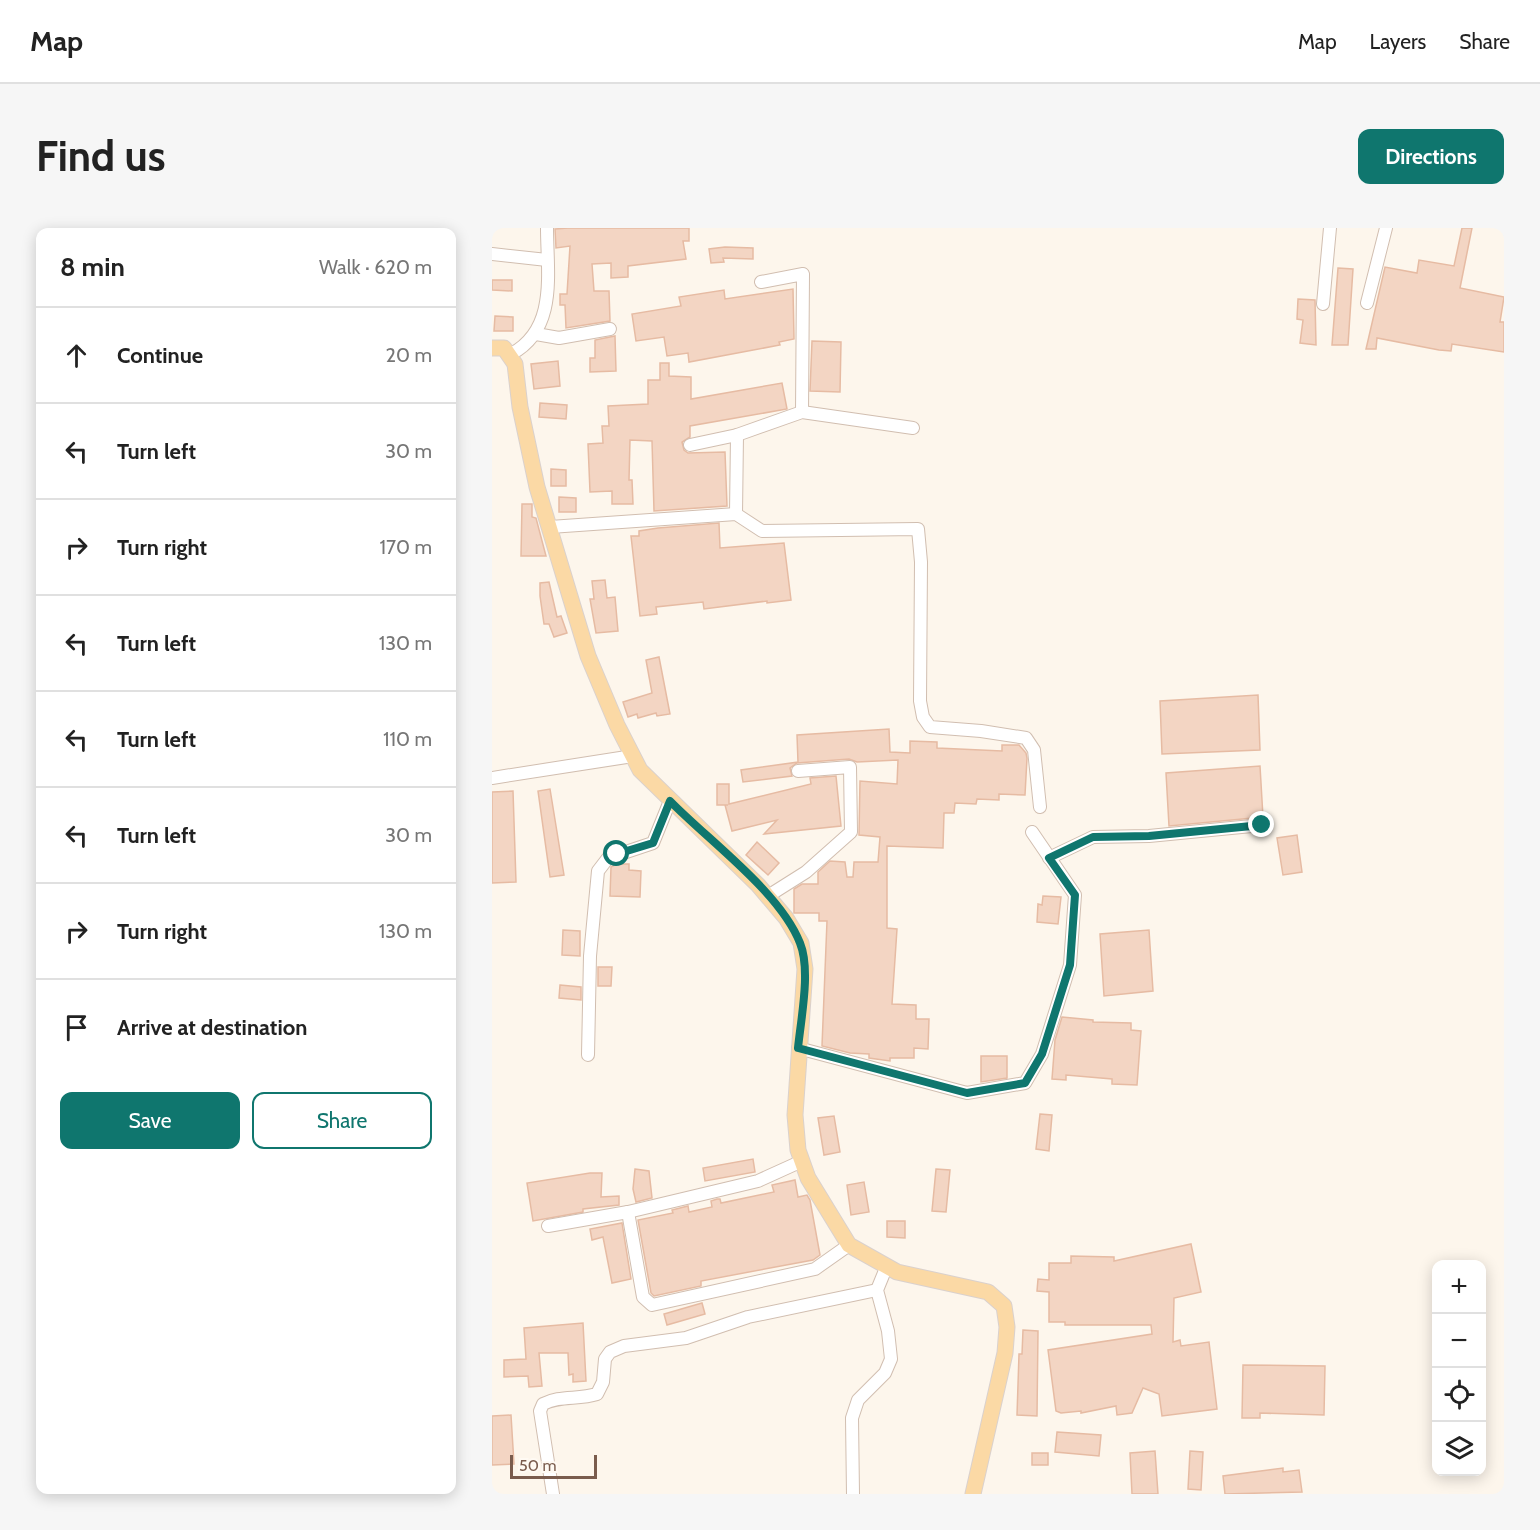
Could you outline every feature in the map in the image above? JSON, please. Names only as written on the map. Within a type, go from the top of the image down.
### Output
[{"type":"main road","points":[[492,348],[504,348],[511,354],[515,364],[520,407],[537,487],[588,656],[640,770],[768,896],[786,918],[801,943],[805,969],[795,1115],[798,1150],[808,1178],[849,1245],[886,1268],[988,1292],[1004,1306],[1007,1327],[1005,1353],[973,1494]]},
{"type":"street","points":[[511,354],[536,334],[547,301],[547,228]]},
{"type":"street","points":[[1323,304],[1330,228]]},
{"type":"street","points":[[1367,303],[1386,228]]},
{"type":"street","points":[[492,254],[547,260]]},
{"type":"street","points":[[761,282],[803,274],[802,412]]},
{"type":"street","points":[[536,334],[559,338],[610,329]]},
{"type":"street","points":[[690,445],[737,435],[802,412],[913,428]]},
{"type":"street","points":[[736,514],[737,435]]},
{"type":"street","points":[[550,527],[736,514],[762,531],[918,529],[921,562],[920,701],[923,717],[930,727],[981,731],[1026,738],[1034,750],[1040,807]]},
{"type":"street","points":[[492,778],[633,756]]},
{"type":"street","points":[[768,896],[806,872],[851,832],[850,767],[798,771]]},
{"type":"street","points":[[588,1055],[590,956],[598,871],[608,858],[653,843],[670,801]]},
{"type":"street","points":[[1049,858],[1093,837],[1149,836],[1262,825]]},
{"type":"street","points":[[798,1048],[967,1093],[1025,1083],[1042,1054],[1070,965],[1075,895],[1032,832]]},
{"type":"street","points":[[548,1226],[628,1212],[758,1181],[802,1161]]},
{"type":"street","points":[[628,1212],[643,1297],[652,1305],[815,1269],[849,1245]]},
{"type":"street","points":[[853,1494],[852,1418],[858,1400],[885,1373],[891,1359],[888,1331],[877,1290],[886,1268]]},
{"type":"street","points":[[553,1494],[540,1412],[543,1404],[555,1398],[582,1398],[597,1394],[603,1382],[605,1359],[610,1352],[624,1346],[686,1338],[748,1317],[877,1290]]},
{"type":"building","points":[[689,228],[689,241],[683,241],[686,259],[628,266],[628,277],[611,278],[611,263],[592,264],[594,291],[609,291],[610,321],[566,328],[565,305],[560,305],[560,294],[567,294],[570,246],[556,248],[555,229]]},
{"type":"building","points":[[1462,228],[1472,228],[1460,288],[1504,297],[1500,322],[1504,322],[1504,352],[1452,344],[1451,351],[1439,350],[1377,338],[1376,349],[1366,349],[1385,267],[1417,273],[1419,260],[1454,266]]},
{"type":"building","points":[[753,248],[753,259],[723,258],[724,262],[711,263],[709,249]]},
{"type":"building","points":[[1338,268],[1353,269],[1348,345],[1332,345]]},
{"type":"building","points":[[492,280],[512,280],[512,291],[492,290]]},
{"type":"building","points":[[793,289],[794,339],[779,342],[780,345],[689,362],[688,353],[667,356],[664,337],[636,341],[632,314],[681,306],[679,297],[724,290],[725,299]]},
{"type":"building","points":[[1298,299],[1315,300],[1316,345],[1300,343],[1303,320],[1297,319]]},
{"type":"building","points":[[495,316],[513,317],[513,331],[494,331]]},
{"type":"building","points":[[615,336],[616,371],[590,372],[590,358],[595,358],[595,340]]},
{"type":"building","points":[[812,341],[841,342],[840,392],[810,391]]},
{"type":"building","points":[[558,361],[560,386],[534,389],[531,364]]},
{"type":"building","points":[[660,363],[669,363],[669,376],[691,377],[691,399],[782,383],[787,409],[690,426],[690,437],[682,442],[684,450],[688,453],[725,452],[727,506],[654,511],[652,441],[630,440],[629,480],[632,480],[633,504],[612,504],[612,491],[590,492],[588,444],[603,443],[602,426],[609,426],[608,406],[648,404],[648,380],[660,380]]},
{"type":"building","points":[[540,403],[567,405],[566,419],[539,417]]},
{"type":"building","points":[[551,469],[566,470],[566,486],[551,486]]},
{"type":"building","points":[[559,497],[576,498],[576,512],[559,512]]},
{"type":"building","points":[[522,504],[532,504],[532,517],[536,518],[546,556],[521,556]]},
{"type":"building","points":[[719,523],[720,548],[784,543],[791,600],[704,609],[703,602],[656,607],[657,614],[640,616],[631,536],[639,536],[639,531],[658,528]]},
{"type":"building","points":[[605,580],[607,598],[615,597],[618,631],[596,633],[590,599],[594,599],[592,581]]},
{"type":"building","points":[[549,582],[557,617],[561,616],[567,633],[554,637],[549,624],[544,624],[540,596],[540,583]]},
{"type":"building","points":[[659,657],[670,714],[657,716],[656,713],[638,718],[637,714],[628,717],[623,702],[652,693],[646,660]]},
{"type":"building","points":[[1258,695],[1260,750],[1162,754],[1160,701]]},
{"type":"building","points":[[889,729],[890,752],[910,753],[910,741],[937,742],[937,748],[1002,751],[1002,745],[1019,745],[1027,758],[1025,795],[999,794],[999,800],[977,799],[976,804],[955,803],[954,813],[944,813],[943,848],[887,846],[887,928],[897,929],[892,1004],[916,1005],[916,1019],[929,1019],[928,1049],[914,1048],[914,1058],[890,1058],[890,1061],[869,1058],[869,1054],[850,1053],[822,1046],[827,921],[819,921],[819,913],[794,913],[794,889],[802,884],[818,884],[818,872],[830,861],[845,862],[847,877],[853,877],[854,862],[878,862],[880,837],[859,835],[860,781],[897,784],[898,760],[857,762],[849,759],[797,763],[790,768],[792,776],[743,782],[741,770],[798,762],[797,735]]},
{"type":"building","points":[[1260,766],[1263,817],[1169,826],[1166,773]]},
{"type":"building","points":[[836,776],[841,826],[764,834],[777,820],[732,831],[725,805],[717,805],[717,784],[729,784],[729,804],[811,784],[810,778]]},
{"type":"building","points":[[550,789],[564,875],[550,877],[538,791]]},
{"type":"building","points":[[513,791],[516,882],[492,883],[492,792]]},
{"type":"building","points":[[1297,835],[1302,872],[1283,875],[1277,838]]},
{"type":"building","points":[[757,842],[779,863],[768,875],[746,855]]},
{"type":"building","points":[[617,864],[629,864],[629,870],[641,871],[640,897],[610,896],[611,867]]},
{"type":"building","points":[[1043,896],[1061,897],[1058,924],[1037,922],[1038,904],[1042,905]]},
{"type":"building","points":[[563,930],[580,931],[580,956],[562,955]]},
{"type":"building","points":[[1149,930],[1153,991],[1104,996],[1100,934]]},
{"type":"building","points":[[598,967],[612,967],[611,986],[598,986]]},
{"type":"building","points":[[560,985],[581,987],[581,1000],[559,998]]},
{"type":"building","points":[[1062,1017],[1093,1020],[1093,1022],[1131,1023],[1131,1030],[1141,1031],[1137,1085],[1112,1084],[1112,1079],[1066,1075],[1066,1080],[1052,1079],[1055,1040]]},
{"type":"building","points":[[981,1056],[1007,1056],[1007,1078],[981,1082]]},
{"type":"building","points":[[1040,1114],[1052,1115],[1049,1151],[1036,1149]]},
{"type":"building","points":[[834,1116],[840,1152],[824,1155],[818,1118]]},
{"type":"building","points":[[753,1159],[755,1172],[705,1181],[703,1168]]},
{"type":"building","points":[[635,1169],[649,1171],[652,1198],[636,1202],[633,1189]]},
{"type":"building","points":[[936,1169],[950,1170],[946,1212],[932,1211]]},
{"type":"building","points":[[602,1173],[601,1197],[619,1196],[619,1205],[583,1209],[583,1212],[533,1221],[527,1183]]},
{"type":"building","points":[[795,1180],[798,1197],[807,1195],[810,1200],[820,1255],[813,1260],[701,1281],[701,1286],[654,1296],[651,1293],[638,1220],[673,1213],[672,1210],[688,1206],[689,1212],[712,1207],[711,1201],[717,1199],[720,1199],[721,1203],[774,1192],[772,1185]]},
{"type":"building","points":[[864,1182],[869,1212],[851,1215],[847,1185]]},
{"type":"building","points":[[887,1221],[905,1221],[905,1238],[887,1237]]},
{"type":"building","points":[[622,1223],[631,1279],[612,1283],[603,1237],[592,1240],[590,1229]]},
{"type":"building","points":[[1191,1244],[1201,1292],[1174,1298],[1173,1342],[1180,1340],[1181,1346],[1209,1342],[1217,1409],[1162,1416],[1159,1394],[1143,1388],[1132,1413],[1117,1415],[1116,1406],[1081,1413],[1081,1411],[1061,1413],[1056,1411],[1048,1350],[1152,1334],[1151,1325],[1065,1325],[1065,1322],[1049,1322],[1049,1292],[1037,1291],[1038,1279],[1049,1280],[1049,1263],[1071,1263],[1071,1256],[1114,1257],[1114,1261]]},
{"type":"building","points":[[702,1303],[705,1314],[667,1325],[664,1314]]},
{"type":"building","points":[[583,1323],[586,1381],[573,1382],[573,1374],[569,1375],[568,1353],[539,1353],[542,1386],[529,1387],[528,1376],[504,1377],[504,1360],[526,1359],[524,1328]]},
{"type":"building","points":[[1023,1330],[1038,1331],[1037,1416],[1017,1415],[1019,1354],[1022,1354]]},
{"type":"building","points":[[1243,1365],[1325,1366],[1324,1415],[1260,1413],[1260,1418],[1242,1418]]},
{"type":"building","points":[[511,1415],[514,1464],[492,1465],[492,1416]]},
{"type":"building","points":[[1057,1432],[1101,1435],[1099,1456],[1055,1452]]},
{"type":"building","points":[[1155,1451],[1158,1494],[1132,1494],[1130,1453]]},
{"type":"building","points":[[1190,1451],[1203,1452],[1201,1490],[1188,1489]]},
{"type":"building","points":[[1032,1453],[1048,1453],[1048,1465],[1032,1465]]},
{"type":"building","points":[[1283,1468],[1283,1472],[1299,1470],[1302,1492],[1225,1494],[1223,1476]]},
{"type":"route","points":[[617,854],[653,843],[670,801],[758,885],[786,918],[801,943],[805,969],[798,1048],[967,1093],[1025,1083],[1042,1054],[1070,965],[1075,895],[1049,858],[1093,837],[1149,836],[1262,825]]}]
